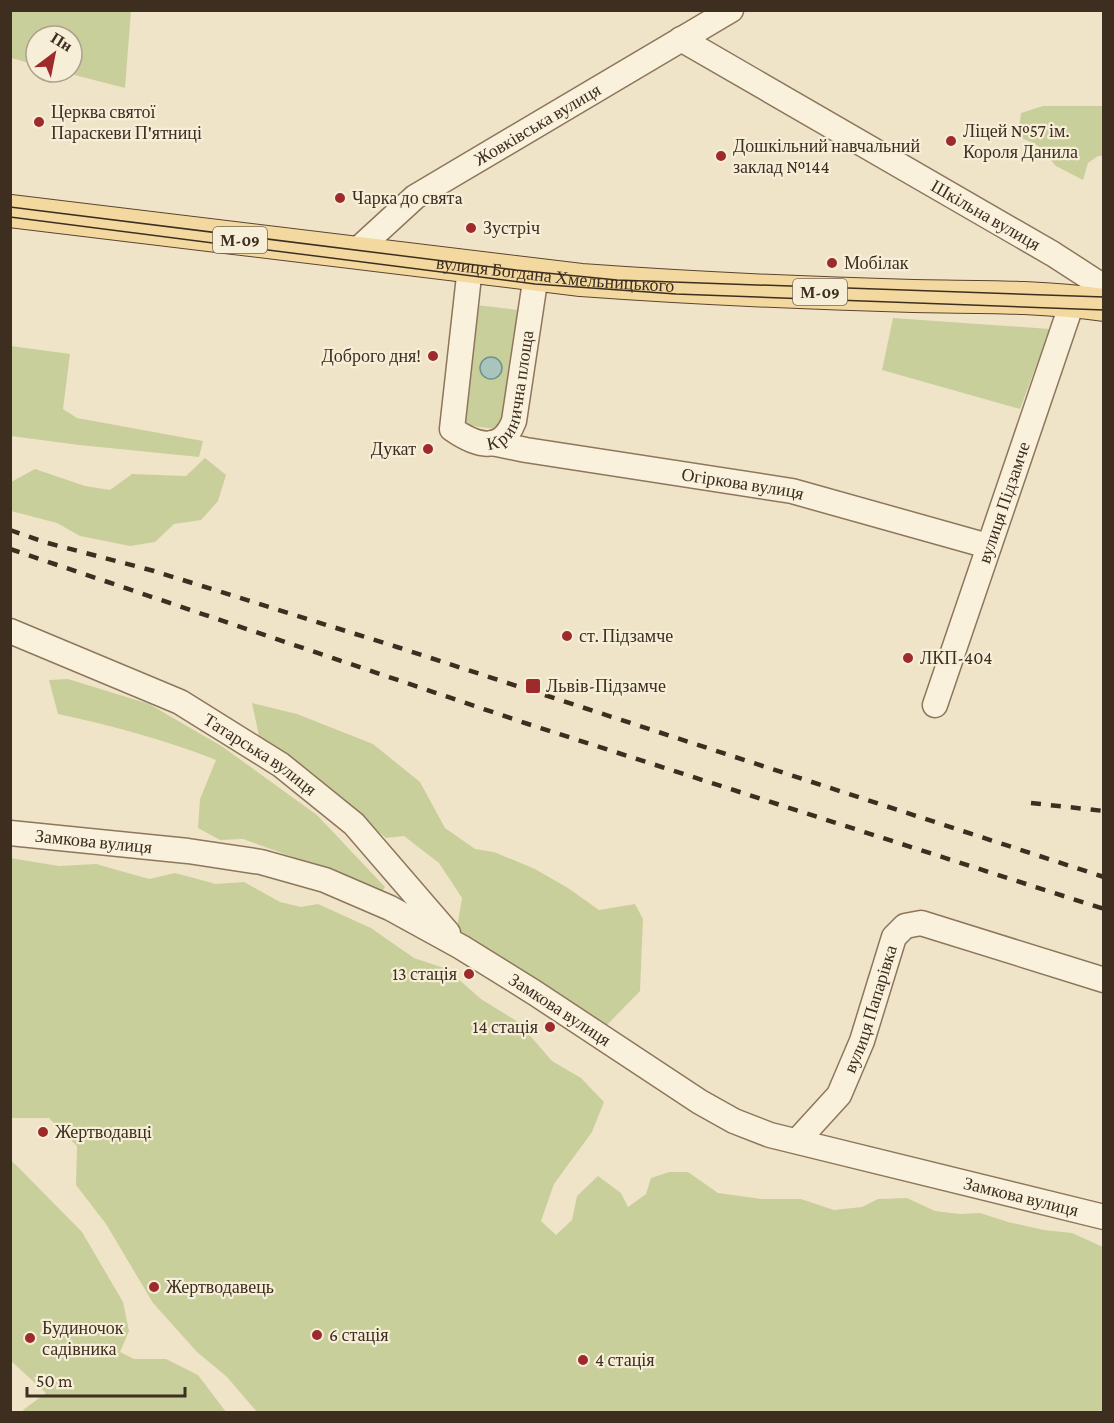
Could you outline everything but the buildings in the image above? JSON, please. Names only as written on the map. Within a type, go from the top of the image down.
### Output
[{"type":"main road","name":"вулиця Богдана Хмельницького","points":[[10,211],[536,275],[676,287],[1088,302]]},
{"type":"street","name":"Жовківська вулиця","points":[[354,253],[415,197],[731,10]]},
{"type":"street","name":"Шкільна вулиця","points":[[681,39],[1053,254],[1104,287]]},
{"type":"street","name":"Кринична площа","points":[[470,267],[452,429],[473,442],[492,443],[504,437],[514,421],[536,275]]},
{"type":"street","name":"вулиця Підзамче","points":[[935,705],[988,546],[1088,302]]},
{"type":"street","name":"Огіркова вулиця","points":[[492,443],[792,491],[988,546]]},
{"type":"street","name":"Татарська вулиця","points":[[10,631],[180,702],[281,765],[354,824],[461,947]]},
{"type":"street","name":"Замкова вулиця","points":[[10,833],[188,851],[261,862],[325,879],[390,908],[461,947],[544,998],[700,1102],[734,1121],[770,1135],[1104,1217]]},
{"type":"street","name":"вулиця Папарівка","points":[[797,1141],[839,1095],[862,1041],[894,938],[905,926],[921,923],[1104,980]]},
{"type":"green space","points":[[10,11],[131,11],[125,88],[84,77],[84,24],[24,24],[24,62],[11,58]]},
{"type":"green space","points":[[1043,106],[1103,106],[1103,156],[1098,156],[1088,163],[1083,180],[1056,166],[1038,146],[1018,136],[1021,113]]},
{"type":"green space","points":[[477,305],[518,310],[504,430],[463,425]]},
{"type":"green space","points":[[893,318],[1050,329],[1020,409],[882,370]]},
{"type":"green space","points":[[11,346],[70,354],[63,409],[77,418],[203,441],[199,457],[11,436]]},
{"type":"green space","points":[[205,458],[226,475],[218,501],[201,520],[174,524],[155,542],[130,546],[80,536],[57,523],[11,511],[11,482],[35,469],[85,486],[110,490],[132,474],[186,476]]},
{"type":"green space","points":[[68,679],[149,704],[223,747],[317,815],[385,887],[378,899],[352,883],[290,856],[243,839],[220,840],[198,828],[200,799],[216,760],[138,734],[58,714],[49,680]]},
{"type":"green space","points":[[252,703],[297,714],[373,744],[420,782],[445,828],[475,849],[494,852],[535,869],[568,888],[599,910],[635,904],[643,919],[640,991],[605,1027],[484,953],[457,927],[462,898],[439,863],[404,836],[386,838],[301,766],[259,736]]},
{"type":"green space","points":[[10,858],[59,866],[96,864],[149,879],[175,873],[216,884],[244,882],[280,902],[301,907],[318,904],[371,928],[414,958],[447,969],[481,999],[518,1022],[552,1061],[581,1078],[604,1102],[592,1132],[554,1184],[541,1221],[556,1235],[572,1220],[577,1196],[598,1176],[621,1193],[628,1207],[646,1194],[651,1178],[669,1172],[688,1172],[718,1193],[762,1199],[801,1199],[834,1210],[862,1207],[878,1199],[907,1198],[935,1211],[960,1214],[980,1213],[1044,1230],[1072,1233],[1103,1247],[1103,1412],[257,1412],[227,1377],[197,1352],[153,1303],[106,1224],[76,1185],[77,1146],[49,1118],[11,1118]]},
{"type":"green space","points":[[11,1161],[82,1232],[123,1302],[129,1331],[120,1352],[134,1359],[166,1359],[198,1375],[226,1412],[24,1412],[23,1410],[46,1393],[11,1361]]},
{"type":"water","points":[[487,357],[495,357],[502,364],[502,372],[495,379],[487,379],[480,372],[480,364]]},
{"type":"tram line","points":[[10,207],[516,270],[617,280],[1104,297]]},
{"type":"tram line","points":[[10,217],[535,284],[676,294],[1104,310]]},
{"type":"railway","points":[[10,530],[44,542],[154,571],[397,647],[1104,877]]},
{"type":"railway","points":[[10,549],[528,724],[1104,909]]},
{"type":"railway","points":[[1031,803],[1104,811]]},
{"type":"place","name":"Церква святої Параскеви П'ятниці","points":[[39,122]]},
{"type":"place","name":"Ліцей №57 ім. Короля Данила","points":[[951,141]]},
{"type":"place","name":"Дошкільний навчальний заклад №144","points":[[721,156]]},
{"type":"place","name":"Чарка до святa","points":[[340,198]]},
{"type":"place","name":"Зустріч","points":[[471,228]]},
{"type":"place","name":"Мобілак","points":[[832,263]]},
{"type":"place","name":"Доброго дня!","points":[[433,356]]},
{"type":"place","name":"Дукат","points":[[428,449]]},
{"type":"place","name":"ст. Підзамче","points":[[567,636]]},
{"type":"place","name":"ЛКП-404","points":[[908,658]]},
{"type":"place","name":"Львів-Підзамче","points":[[533,686]]},
{"type":"place","name":"13 стація","points":[[469,974]]},
{"type":"place","name":"14 стація","points":[[550,1027]]},
{"type":"place","name":"Жертводавцi","points":[[43,1132]]},
{"type":"place","name":"Жертводавець","points":[[154,1287]]},
{"type":"place","name":"6 стація","points":[[317,1335]]},
{"type":"place","name":"Будиночок садівника","points":[[30,1338]]},
{"type":"place","name":"4 стація","points":[[583,1360]]}]
